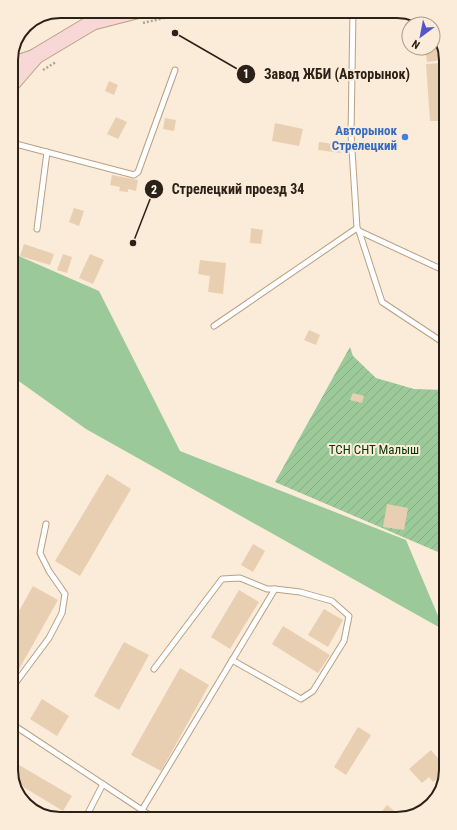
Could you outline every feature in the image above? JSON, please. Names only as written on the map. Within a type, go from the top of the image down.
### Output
[{"type":"main road","points":[[18,63],[36,56],[93,22],[130,18]]},
{"type":"main road","points":[[18,77],[36,56]]},
{"type":"lane","points":[[353,18],[351,134],[358,230],[382,302],[439,340]]},
{"type":"lane","points":[[18,145],[134,175],[138,172],[175,70]]},
{"type":"lane","points":[[37,228],[47,152]]},
{"type":"lane","points":[[358,230],[439,268]]},
{"type":"lane","points":[[214,326],[358,230]]},
{"type":"lane","points":[[18,680],[49,638],[62,612],[65,594],[49,571],[40,553],[46,524]]},
{"type":"lane","points":[[154,669],[222,579],[240,578],[267,588],[300,592],[332,601],[349,616],[344,641],[313,691],[302,699],[232,660]]},
{"type":"lane","points":[[142,810],[274,589]]},
{"type":"lane","points":[[18,729],[145,812]]},
{"type":"lane","points":[[89,812],[103,784]]},
{"type":"path","points":[[41,72],[60,60]]},
{"type":"green space","points":[[18,256],[99,291],[180,451],[406,540],[439,618],[439,627],[86,429],[18,381]]},
{"type":"green space","name":"ТСН СНТ Малыш","points":[[350,347],[353,356],[376,378],[414,389],[439,390],[439,552],[275,482]]},
{"type":"building","points":[[426,56],[438,56],[439,60],[427,62]]},
{"type":"building","points":[[439,63],[439,121],[430,121],[426,64]]},
{"type":"building","points":[[109,81],[118,85],[114,95],[105,91]]},
{"type":"building","points":[[116,117],[127,122],[118,139],[107,134]]},
{"type":"building","points":[[165,118],[176,120],[174,131],[163,129]]},
{"type":"building","points":[[275,123],[303,129],[299,146],[272,141]]},
{"type":"building","points":[[438,127],[439,127],[439,147]]},
{"type":"building","points":[[319,142],[342,145],[341,153],[318,150]]},
{"type":"building","points":[[112,175],[138,180],[136,191],[128,189],[128,192],[119,191],[120,187],[110,185]]},
{"type":"building","points":[[74,208],[84,211],[79,226],[69,222]]},
{"type":"building","points":[[251,228],[263,230],[261,244],[250,243]]},
{"type":"building","points":[[24,244],[54,254],[50,265],[20,256]]},
{"type":"building","points":[[63,254],[72,257],[67,273],[57,270]]},
{"type":"building","points":[[90,254],[104,260],[93,284],[79,278]]},
{"type":"building","points":[[200,260],[226,263],[223,294],[208,292],[210,276],[198,274]]},
{"type":"building","points":[[309,330],[320,335],[316,345],[304,340]]},
{"type":"building","points":[[353,393],[364,396],[362,403],[350,400]]},
{"type":"building","points":[[107,474],[131,489],[80,576],[55,561]]},
{"type":"building","points":[[387,504],[408,508],[404,530],[383,527]]},
{"type":"building","points":[[253,544],[265,551],[253,572],[241,565]]},
{"type":"building","points":[[33,586],[58,600],[18,671],[18,613]]},
{"type":"building","points":[[239,590],[259,602],[230,649],[211,637]]},
{"type":"building","points":[[324,609],[343,620],[328,647],[308,635]]},
{"type":"building","points":[[283,626],[330,655],[318,673],[272,644]]},
{"type":"building","points":[[124,642],[149,655],[119,710],[94,696]]},
{"type":"building","points":[[180,668],[209,685],[161,771],[131,755]]},
{"type":"building","points":[[42,699],[69,716],[57,736],[30,719]]},
{"type":"building","points":[[358,727],[371,735],[346,775],[334,767]]},
{"type":"building","points":[[431,750],[439,760],[439,778],[433,782],[429,777],[422,783],[409,769]]},
{"type":"building","points":[[19,765],[72,796],[63,811],[21,786]]},
{"type":"building","points":[[387,805],[395,812],[381,812]]},
{"type":"place","name":"Завод ЖБИ (Авторынок)","points":[[175,33]]},
{"type":"place","name":"Авторынок Стрелецкий","points":[[405,137]]},
{"type":"place","name":"Стрелецкий проезд 34","points":[[133,243]]}]
